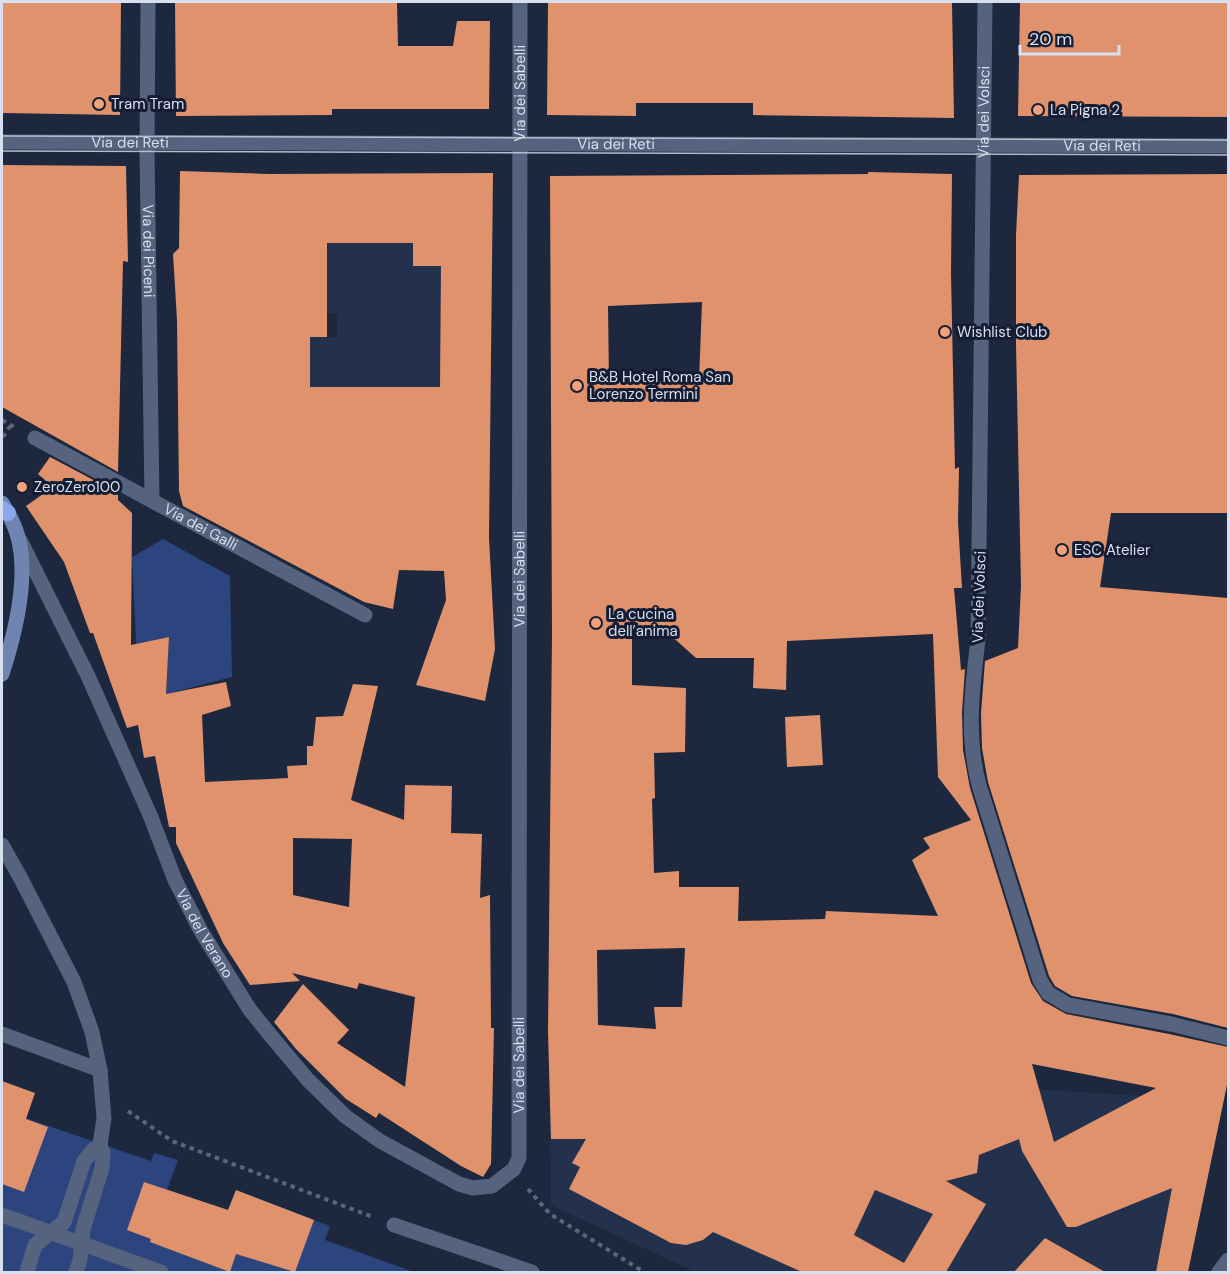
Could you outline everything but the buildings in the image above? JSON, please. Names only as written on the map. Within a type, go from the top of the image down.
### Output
[{"type":"main road","points":[[2,674],[13,636],[20,589],[21,560],[18,538],[4,508]]},
{"type":"street","name":"Via dei Piceni","points":[[148,2],[147,142],[152,500]]},
{"type":"street","name":"Via dei Sabelli","points":[[519,1158],[520,2]]},
{"type":"street","name":"Via dei Volsci","points":[[984,2],[978,640],[972,685],[971,724],[975,769],[1040,980],[1048,993],[1068,1005],[1171,1024],[1228,1038]]},
{"type":"street","name":"Via dei Reti","points":[[2,142],[1228,146]]},
{"type":"street","name":"Via dei Galli","points":[[35,438],[365,615]]},
{"type":"street","name":"Via del Verano","points":[[18,538],[88,676],[150,815],[175,880],[216,958],[250,1010],[271,1036],[308,1080],[345,1116],[380,1141],[459,1184],[472,1188],[492,1186],[509,1174],[518,1163],[519,1158]]},
{"type":"street","points":[[2,845],[74,982],[92,1032],[100,1070],[104,1095],[104,1118],[100,1145],[103,1153],[102,1168],[83,1229],[80,1260],[76,1272]]},
{"type":"street","points":[[2,1034],[100,1070]]},
{"type":"street","points":[[27,1272],[35,1245],[64,1222],[84,1161],[100,1145]]},
{"type":"street","points":[[2,1215],[161,1272]]},
{"type":"street","points":[[394,1225],[532,1272]]},
{"type":"street","points":[[1219,1272],[1228,1260]]},
{"type":"path","points":[[3,437],[11,425]]},
{"type":"path","points":[[104,1095],[172,1141],[394,1225]]},
{"type":"path","points":[[528,1189],[550,1214],[644,1272]]},
{"type":"shaded area","points":[[322,173],[493,173],[490,474],[309,429],[310,337],[337,337],[337,313],[327,313]]},
{"type":"shaded area","points":[[163,539],[230,576],[232,677],[166,694],[169,637],[136,644],[132,557]]},
{"type":"shaded area","points":[[549,1059],[1224,1101],[1188,1272],[695,1272],[551,1205]]},
{"type":"shaded area","points":[[2,1110],[151,1161],[154,1153],[178,1160],[167,1190],[228,1210],[236,1190],[330,1226],[325,1240],[414,1272],[2,1272]]},
{"type":"tram line","points":[[2,136],[1228,140]]},
{"type":"tram line","points":[[2,151],[1228,155]]},
{"type":"place","name":"Tram Tram","points":[[99,104]]},
{"type":"place","name":"La Pigna 2","points":[[1038,110]]},
{"type":"place","name":"Wishlist Club","points":[[945,332]]},
{"type":"place","name":"B&B Hotel Roma San Lorenzo Termini","points":[[577,386]]},
{"type":"place","name":"ZeroZero100","points":[[22,487]]},
{"type":"place","name":"ESC Atelier","points":[[1062,550]]},
{"type":"place","name":"La cucina dell’anima","points":[[596,623]]}]
